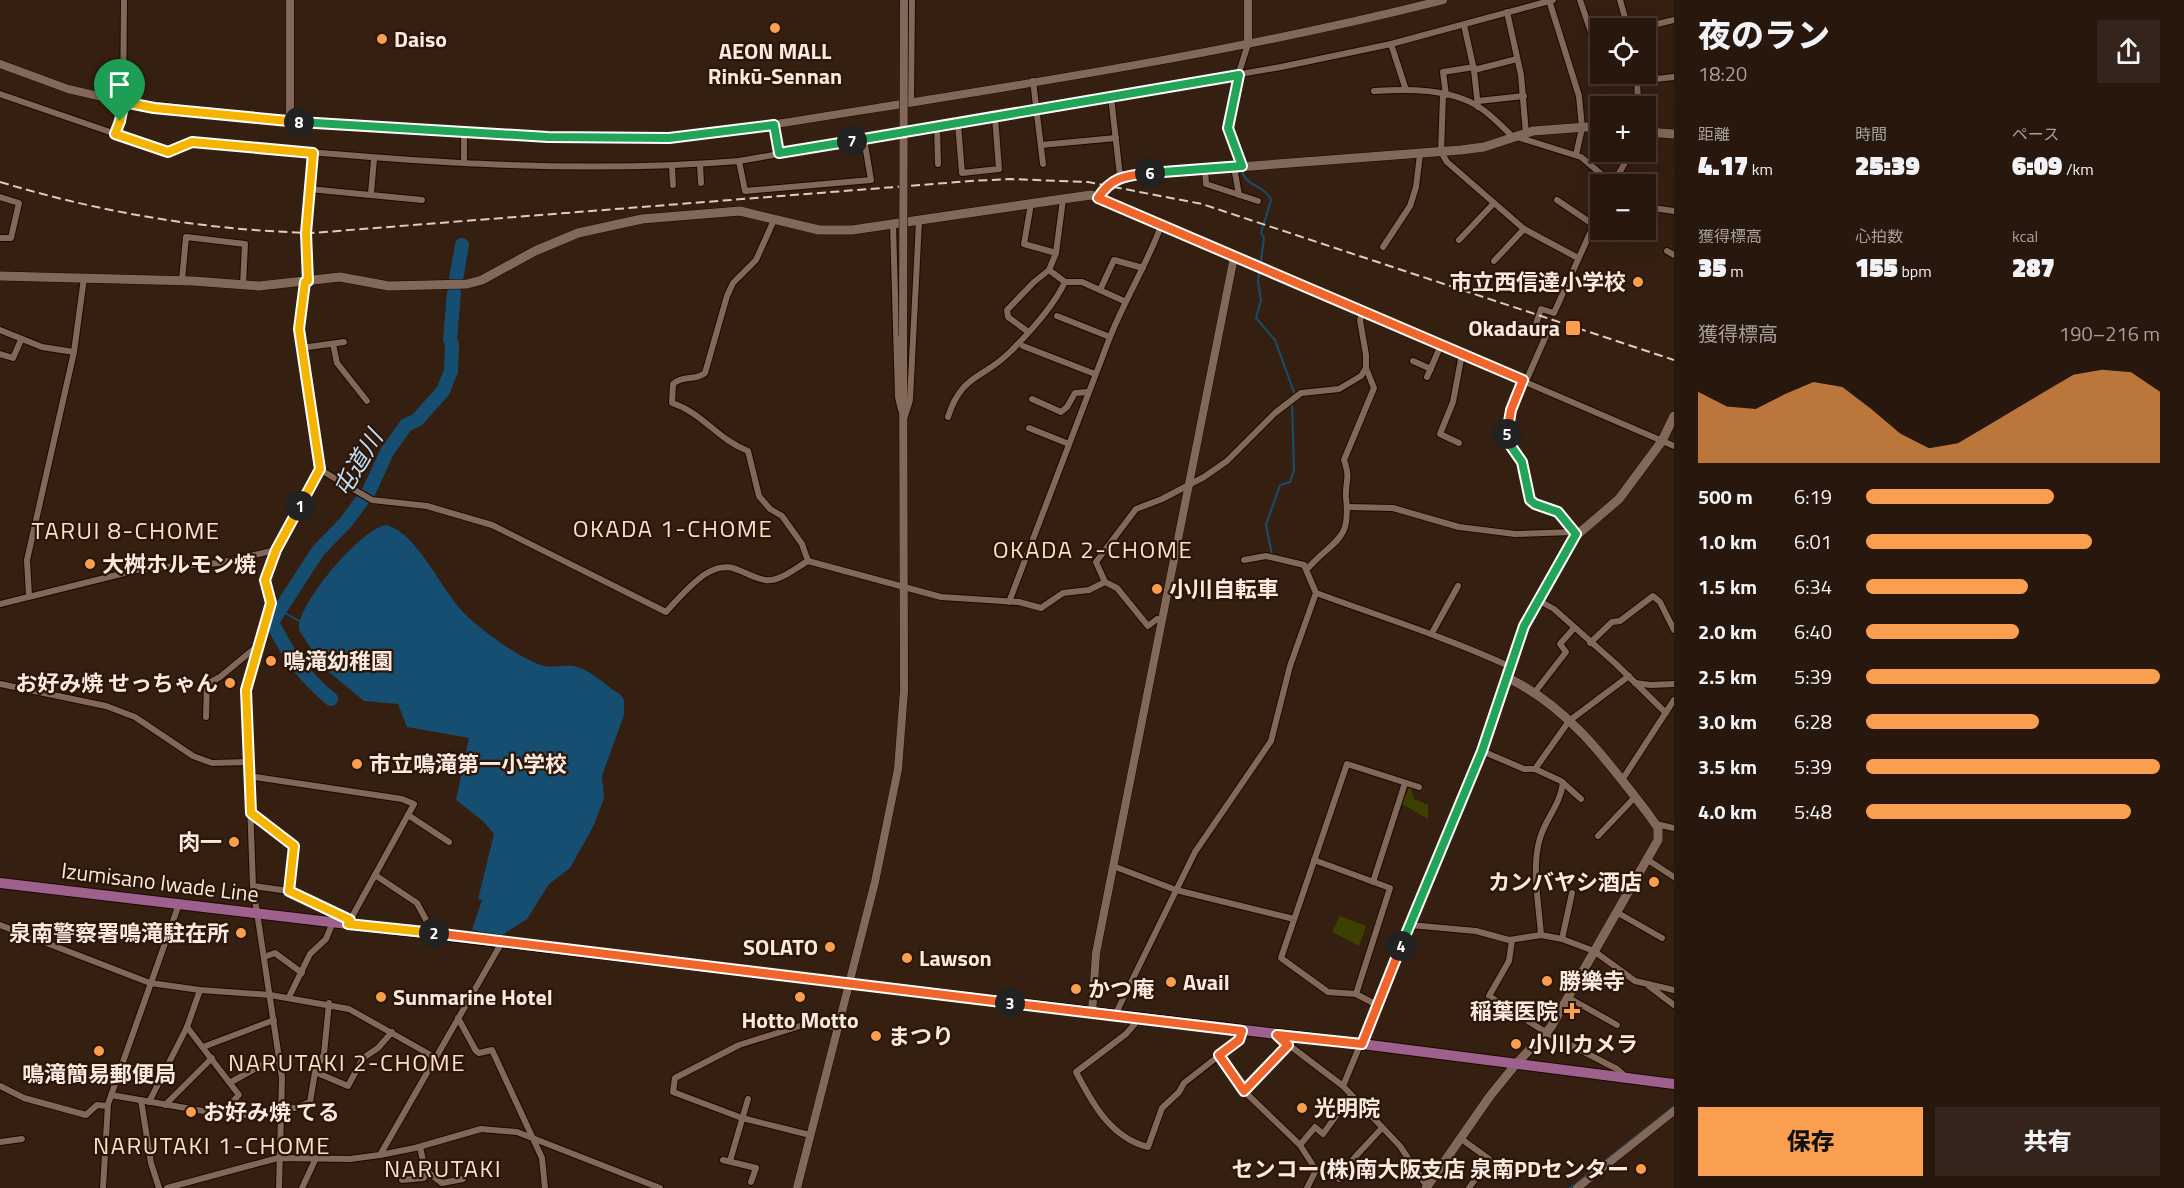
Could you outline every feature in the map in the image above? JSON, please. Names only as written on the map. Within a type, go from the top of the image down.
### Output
[{"type":"main road","points":[[0,276],[182,280],[259,286],[340,277],[389,286],[467,284],[482,280],[535,252],[578,233],[642,219],[740,212],[819,230],[852,230],[1091,195],[1098,198],[1107,185],[1120,176],[1441,152],[1484,147],[1519,136],[1590,127]]},
{"type":"main road","points":[[1656,133],[1674,134]]},
{"type":"main road","points":[[1426,1187],[1516,1064],[1547,1033],[1658,840],[1655,824],[1635,796],[1569,721],[1535,692],[1508,678],[1524,626],[1575,533],[1619,500],[1662,441],[1674,416]]},
{"type":"main road","name":"Izumisano Iwade Line","points":[[0,883],[349,922],[1138,1019],[1362,1044],[1674,1084]]},
{"type":"street","points":[[115,134],[124,102],[124,0]]},
{"type":"street","points":[[290,0],[290,122]]},
{"type":"street","points":[[797,1188],[877,871],[898,768],[904,691],[904,0]]},
{"type":"street","points":[[911,102],[912,0]]},
{"type":"street","points":[[1239,195],[1238,166],[1228,128],[1248,44],[1248,0]]},
{"type":"street","points":[[0,64],[68,89],[154,108],[290,122],[464,133],[669,138],[774,125],[1248,44],[1346,25],[1443,0]]},
{"type":"street","points":[[0,94],[168,152],[192,142],[374,159],[672,167],[740,161],[1239,75],[1391,44],[1551,0],[1566,60],[1575,78],[1582,128],[1576,155]]},
{"type":"street","points":[[1580,0],[1590,29]]},
{"type":"street","points":[[1620,0],[1625,18]]},
{"type":"street","points":[[1506,12],[1524,96],[1519,136]]},
{"type":"street","points":[[1656,25],[1674,20]]},
{"type":"street","points":[[1464,25],[1474,69],[1478,104]]},
{"type":"street","points":[[1391,44],[1406,90]]},
{"type":"street","points":[[1517,59],[1474,69],[1443,72],[1445,95],[1441,152],[1452,167],[1524,229],[1578,258]]},
{"type":"street","points":[[1656,79],[1674,77]]},
{"type":"street","points":[[1033,81],[1043,164]]},
{"type":"street","points":[[1374,91],[1406,90],[1445,95],[1478,104],[1519,136],[1576,155],[1613,184],[1625,162]]},
{"type":"street","points":[[1478,104],[1524,96]]},
{"type":"street","points":[[1111,97],[1120,176]]},
{"type":"street","points":[[958,124],[962,173],[999,169],[995,117]]},
{"type":"street","points":[[774,125],[779,153]]},
{"type":"street","points":[[937,126],[938,164]]},
{"type":"street","points":[[464,133],[464,163]]},
{"type":"street","points":[[1041,145],[1116,138]]},
{"type":"street","points":[[740,161],[745,191],[871,180],[864,139]]},
{"type":"street","points":[[279,1188],[281,1108],[279,1060],[253,886],[246,690],[271,603],[265,580],[276,550],[320,469],[299,329],[306,281],[306,233],[313,153]]},
{"type":"street","points":[[1383,247],[1410,206],[1418,178],[1420,154]]},
{"type":"street","points":[[371,193],[374,159]]},
{"type":"street","points":[[700,164],[700,183]]},
{"type":"street","points":[[672,167],[674,185]]},
{"type":"street","points":[[1205,168],[1206,184],[1258,201]]},
{"type":"street","points":[[309,189],[371,193],[422,200]]},
{"type":"street","points":[[0,197],[19,203],[11,238],[0,238]]},
{"type":"street","points":[[1098,198],[1674,446]]},
{"type":"street","points":[[1027,331],[1008,316],[1007,310],[1049,270],[1056,253],[1063,199]]},
{"type":"street","points":[[1557,200],[1590,222]]},
{"type":"street","points":[[1459,240],[1494,202]]},
{"type":"street","points":[[1031,204],[1024,244],[1056,253]]},
{"type":"street","points":[[1656,208],[1674,211]]},
{"type":"street","points":[[774,220],[756,260],[733,283],[727,296],[705,373],[702,376],[679,379],[673,384],[672,403],[688,408],[734,446],[748,451],[759,496],[770,509],[782,516],[802,544],[808,561]]},
{"type":"street","points":[[904,419],[910,400],[919,221]]},
{"type":"street","points":[[892,225],[898,397],[904,419]]},
{"type":"street","points":[[1009,602],[1124,301],[1143,268],[1161,226]]},
{"type":"street","points":[[1494,261],[1524,229]]},
{"type":"street","points":[[1575,533],[1558,512],[1530,500],[1522,462],[1506,439],[1511,410],[1549,329],[1536,324],[1541,309],[1554,313],[1590,233]]},
{"type":"street","points":[[182,280],[186,237],[245,244],[243,285]]},
{"type":"street","points":[[1667,251],[1674,255]]},
{"type":"street","points":[[1092,1013],[1096,953],[1234,257]]},
{"type":"street","points":[[1100,290],[1114,260],[1143,268]]},
{"type":"street","points":[[1049,270],[1065,282],[1082,282],[1124,301]]},
{"type":"street","points":[[29,596],[27,560],[74,352],[84,278]]},
{"type":"street","points":[[948,417],[957,393],[966,383],[1010,353],[1057,297],[1065,282]]},
{"type":"street","points":[[1308,568],[1346,530],[1348,507],[1346,495],[1349,476],[1344,460],[1374,388],[1371,375],[1366,368],[1360,320],[1362,311]]},
{"type":"street","points":[[1056,316],[1110,337]]},
{"type":"street","points":[[0,330],[21,340],[74,352]]},
{"type":"street","points":[[0,354],[12,358],[21,340]]},
{"type":"street","points":[[301,348],[344,342]]},
{"type":"street","points":[[333,344],[337,363],[367,401]]},
{"type":"street","points":[[1427,377],[1441,345]]},
{"type":"street","points":[[1023,346],[1095,374]]},
{"type":"street","points":[[1459,443],[1440,434],[1453,402],[1462,354]]},
{"type":"street","points":[[1413,361],[1431,369]]},
{"type":"street","points":[[1161,620],[1148,626],[1117,588],[1105,582],[1096,562],[1127,519],[1144,504],[1162,499],[1227,461],[1275,413],[1301,393],[1349,386],[1366,368]]},
{"type":"street","points":[[1032,399],[1061,412],[1067,407],[1075,393],[1088,392]]},
{"type":"street","points":[[1029,428],[1069,444]]},
{"type":"street","points":[[320,469],[372,500],[427,506],[492,525],[666,612],[701,578],[718,569],[740,569],[766,581],[775,579],[808,561],[941,597],[1009,602],[1041,608],[1063,594],[1089,590],[1105,582]]},
{"type":"street","points":[[1348,507],[1393,508],[1459,527],[1515,534],[1575,533]]},
{"type":"street","points":[[0,604],[141,568],[219,562],[276,550]]},
{"type":"street","points":[[1115,1016],[1195,852],[1271,741],[1290,666],[1316,593],[1308,568],[1293,560],[1266,556],[1244,560]]},
{"type":"street","points":[[1432,633],[1458,586]]},
{"type":"street","points":[[1316,593],[1405,626],[1432,633],[1511,667]]},
{"type":"street","points":[[1590,643],[1612,622],[1620,621],[1653,596],[1660,602],[1674,630]]},
{"type":"street","points":[[1538,600],[1554,609],[1629,676],[1666,713]]},
{"type":"street","points":[[1535,692],[1566,652],[1560,644],[1561,640],[1574,628]]},
{"type":"street","points":[[206,717],[207,684],[220,678],[261,643]]},
{"type":"street","points":[[1535,769],[1569,721],[1629,676]]},
{"type":"street","points":[[1343,1086],[1482,751],[1508,678]]},
{"type":"street","points":[[1635,683],[1674,684]]},
{"type":"street","points":[[0,684],[106,706],[135,717],[193,756],[212,763],[248,762]]},
{"type":"street","points":[[1622,780],[1674,700]]},
{"type":"street","points":[[1482,751],[1524,769],[1535,769],[1563,783],[1581,799]]},
{"type":"street","points":[[1377,1005],[1356,994],[1328,992],[1281,958],[1347,764],[1419,787]]},
{"type":"street","points":[[248,776],[402,799],[414,804],[349,922],[289,891],[253,886]]},
{"type":"street","points":[[1373,882],[1406,783]]},
{"type":"street","points":[[1541,935],[1537,850],[1544,827],[1557,807],[1563,783]]},
{"type":"street","points":[[1598,836],[1635,796]]},
{"type":"street","points":[[251,813],[294,846],[289,891]]},
{"type":"street","points":[[408,815],[449,842]]},
{"type":"street","points":[[1655,824],[1674,828]]},
{"type":"street","points":[[1648,860],[1674,877]]},
{"type":"street","points":[[1314,861],[1390,888],[1356,994]]},
{"type":"street","points":[[1113,866],[1176,890],[1294,919]]},
{"type":"street","points":[[375,875],[417,903],[433,933]]},
{"type":"street","points":[[1562,939],[1572,893]]},
{"type":"street","points":[[103,1188],[107,1106],[179,904]]},
{"type":"street","points":[[1618,913],[1662,938]]},
{"type":"street","points":[[289,997],[313,949],[330,933],[333,922]]},
{"type":"street","points":[[1410,925],[1476,931],[1512,940],[1541,935],[1562,939],[1594,951],[1635,981],[1674,990]]},
{"type":"street","points":[[1,927],[150,983],[329,1003],[364,1015],[436,1058]]},
{"type":"street","points":[[1512,940],[1509,962],[1489,996],[1547,1033],[1617,1069],[1628,1078]]},
{"type":"street","points":[[380,1155],[502,942]]},
{"type":"street","points":[[264,957],[275,953],[302,973]]},
{"type":"street","points":[[1646,984],[1674,1005]]},
{"type":"street","points":[[149,1102],[187,1027],[200,990]]},
{"type":"street","points":[[1569,998],[1617,1025]]},
{"type":"street","points":[[111,1095],[220,1114],[249,1115],[281,1108],[295,1108],[310,1102],[315,1072],[324,1054],[329,1003]]},
{"type":"street","points":[[458,1017],[476,1051],[479,1053],[492,1050],[542,1158],[544,1188]]},
{"type":"street","points":[[1138,1019],[1126,1034],[1076,1072],[1105,1121],[1141,1145],[1148,1146],[1165,1104],[1179,1092],[1184,1083],[1239,1040],[1242,1031]]},
{"type":"street","points":[[203,1047],[274,1020]]},
{"type":"street","points":[[810,1135],[742,1118],[673,1092],[675,1078],[739,1045],[803,1024],[838,1028]]},
{"type":"street","points":[[187,1027],[239,1095],[220,1114]]},
{"type":"street","points":[[315,1072],[348,1086],[363,1058],[378,1048],[393,1032]]},
{"type":"street","points":[[1277,1035],[1288,1045],[1318,1064],[1343,1086],[1381,1129],[1400,1146],[1426,1187]]},
{"type":"street","points":[[1244,1091],[1288,1045]]},
{"type":"street","points":[[1219,1055],[1244,1091],[1300,1144],[1316,1170],[1307,1188]]},
{"type":"street","points":[[165,1105],[212,1058]]},
{"type":"street","points":[[231,1082],[264,1064],[279,1060]]},
{"type":"street","points":[[0,1086],[24,1098],[86,1115],[97,1105],[107,1106]]},
{"type":"street","points":[[1300,1144],[1315,1127],[1323,1134],[1351,1095]]},
{"type":"street","points":[[748,1099],[726,1160],[756,1168],[751,1182]]},
{"type":"street","points":[[141,1100],[151,1163],[159,1188]]},
{"type":"street","points":[[1577,1188],[1674,1111]]},
{"type":"street","points":[[1339,1179],[1354,1157],[1381,1129]]},
{"type":"street","points":[[169,1188],[278,1158],[350,1159],[380,1155],[420,1147],[481,1130],[517,1132],[660,1188]]},
{"type":"street","points":[[1460,1138],[1489,1159],[1469,1188]]},
{"type":"street","points":[[0,1142],[22,1139]]},
{"type":"street","points":[[402,1180],[424,1178],[425,1170],[420,1147]]},
{"type":"street","points":[[302,1188],[316,1158]]},
{"type":"street","points":[[425,1170],[442,1183],[463,1179]]},
{"type":"shaded area","points":[[1410,786],[1414,799],[1428,805],[1428,819],[1402,804]]},
{"type":"shaded area","points":[[1340,916],[1366,926],[1359,946],[1332,932]]},
{"type":"water","points":[[387,525],[410,540],[458,607],[494,638],[536,663],[545,666],[569,666],[582,669],[620,694],[624,700],[624,715],[602,776],[604,798],[594,825],[570,868],[549,884],[527,919],[502,935],[472,930],[482,900],[478,899],[494,834],[483,821],[456,800],[469,738],[407,727],[398,704],[364,701],[323,667],[299,630],[308,604],[332,569],[363,538]]},
{"type":"waterway","points":[[1242,170],[1247,180],[1264,191],[1271,200],[1261,233],[1264,238],[1258,282],[1261,300],[1256,318],[1275,340],[1295,395]]},
{"type":"waterway","name":"屯道川","points":[[456,279],[462,245]]},
{"type":"waterway","name":"屯道川","points":[[331,699],[297,664],[272,622],[318,551],[346,522],[369,491],[387,452],[406,425],[417,420],[443,391],[451,371],[452,345],[450,339],[454,293]]},
{"type":"waterway","points":[[1272,555],[1266,525],[1280,485],[1290,482],[1294,471],[1292,403]]},
{"type":"waterway","points":[[280,610],[299,621]]},
{"type":"waterway","points":[[1570,1188],[1674,1106]]},
{"type":"railway","points":[[0,182],[77,203],[154,218],[233,228],[312,233],[971,181],[1010,179],[1088,182],[1202,204],[1674,360]]},
{"type":"place","name":"AEON MALL Rinkū-Sennan","points":[[775,28]]},
{"type":"place","name":"Daiso","points":[[382,39]]},
{"type":"place","name":"市立西信達小学校","points":[[1638,282]]},
{"type":"place","name":"Okadaura","points":[[1573,328]]},
{"type":"place","name":"大桝ホルモン焼","points":[[90,564]]},
{"type":"place","name":"小川自転車","points":[[1157,589]]},
{"type":"place","name":"鳴滝幼稚園","points":[[271,661]]},
{"type":"place","name":"お好み焼 せっちゃん","points":[[230,683]]},
{"type":"place","name":"市立鳴滝第一小学校","points":[[357,764]]},
{"type":"place","name":"肉一","points":[[234,842]]},
{"type":"place","name":"カンバヤシ酒店","points":[[1654,882]]},
{"type":"place","name":"泉南警察署鳴滝駐在所","points":[[241,933]]},
{"type":"place","name":"SOLATO","points":[[830,947]]},
{"type":"place","name":"Lawson","points":[[907,958]]},
{"type":"place","name":"勝樂寺","points":[[1547,981]]},
{"type":"place","name":"Avail","points":[[1171,982]]},
{"type":"place","name":"かつ庵","points":[[1076,989]]},
{"type":"place","name":"Sunmarine Hotel","points":[[381,997]]},
{"type":"place","name":"Hotto Motto","points":[[800,997]]},
{"type":"place","name":"稲葉医院","points":[[1572,1011]]},
{"type":"place","name":"まつり","points":[[876,1036]]},
{"type":"place","name":"小川カメラ","points":[[1516,1044]]},
{"type":"place","name":"鳴滝簡易郵便局","points":[[99,1051]]},
{"type":"place","name":"光明院","points":[[1302,1108]]},
{"type":"place","name":"お好み焼 てる","points":[[191,1112]]},
{"type":"place","name":"センコー(株)南大阪支店 泉南PDセンター","points":[[1641,1169]]},
{"type":"district","name":"OKADA 1-CHOME","points":[[673,528]]},
{"type":"district","name":"TARUI 8-CHOME","points":[[126,530]]},
{"type":"district","name":"OKADA 2-CHOME","points":[[1093,549]]},
{"type":"district","name":"NARUTAKI 2-CHOME","points":[[347,1062]]},
{"type":"district","name":"NARUTAKI 1-CHOME","points":[[212,1145]]},
{"type":"district","name":"NARUTAKI","points":[[443,1168]]},
{"type":"route","points":[[1239,75],[1230,109],[1228,128],[1242,166],[1120,176],[1107,185],[1098,198],[1523,380],[1511,410],[1506,439],[1522,462],[1530,500],[1558,512],[1576,534],[1524,626],[1482,751],[1362,1044],[1277,1035],[1288,1045],[1244,1091],[1219,1055],[1239,1040],[1242,1031],[348,924],[350,920],[289,891],[291,865],[296,851],[294,846],[251,813],[246,690],[271,603],[265,580],[276,550],[320,469],[301,355],[299,329],[305,282],[308,281],[306,233],[313,153],[192,142],[168,152],[115,134],[120,121],[124,102],[154,108],[290,122],[548,137],[669,138],[774,125],[779,153],[1239,75]]}]
